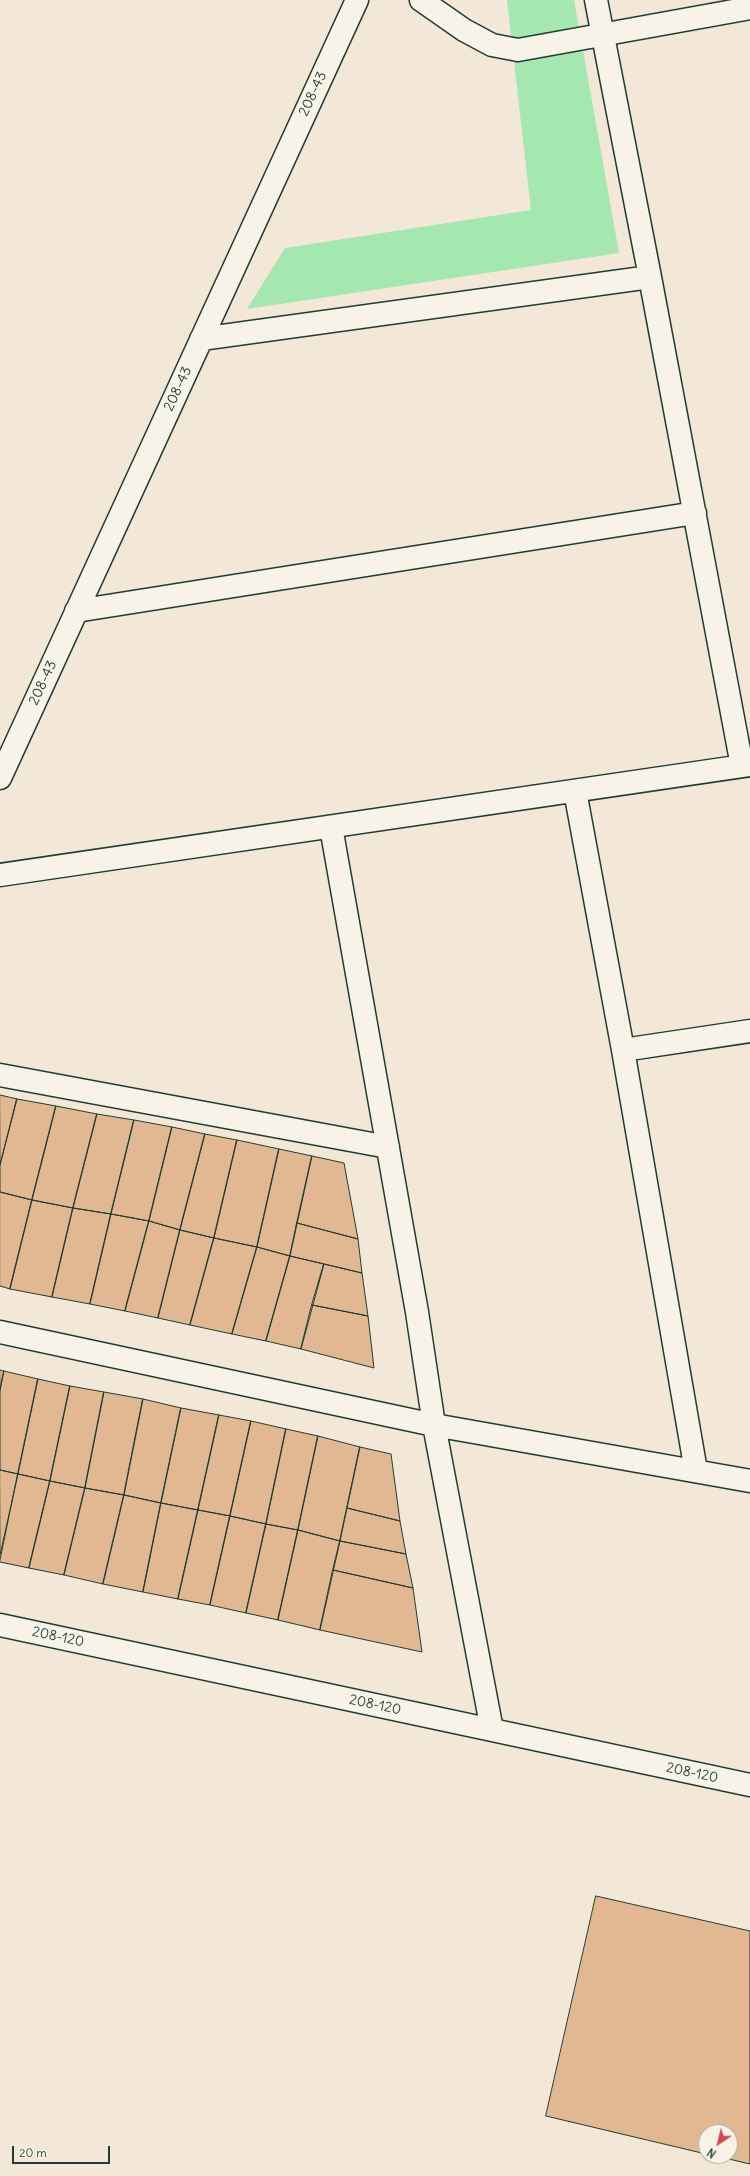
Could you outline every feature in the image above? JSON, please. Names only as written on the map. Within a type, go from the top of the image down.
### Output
[{"type":"street","name":"208-43","points":[[0,778],[7,744],[76,611],[357,0]]},
{"type":"street","points":[[421,0],[464,30],[492,45],[518,50],[750,8]]},
{"type":"street","points":[[0,875],[746,766],[695,513],[596,0]]},
{"type":"street","points":[[201,339],[650,277]]},
{"type":"street","points":[[76,611],[695,513]]},
{"type":"street","points":[[575,791],[623,1050],[696,1471]]},
{"type":"street","points":[[331,827],[417,1312],[434,1425],[492,1730]]},
{"type":"street","points":[[623,1050],[750,1031]]},
{"type":"street","points":[[0,1075],[388,1146]]},
{"type":"street","points":[[0,1332],[434,1425],[750,1481]]},
{"type":"street","name":"208-120","points":[[0,1625],[750,1785]]},
{"type":"green space","points":[[507,0],[574,0],[619,253],[247,309],[285,248],[531,210]]},
{"type":"building","points":[[0,1095],[17,1099],[0,1165]]},
{"type":"building","points":[[17,1099],[56,1106],[32,1200],[0,1192],[0,1165]]},
{"type":"building","points":[[56,1106],[97,1114],[73,1208],[32,1200]]},
{"type":"building","points":[[97,1114],[134,1120],[111,1214],[73,1208]]},
{"type":"building","points":[[134,1120],[172,1127],[149,1221],[111,1214]]},
{"type":"building","points":[[172,1127],[205,1134],[180,1230],[149,1221]]},
{"type":"building","points":[[205,1134],[237,1140],[214,1238],[180,1230]]},
{"type":"building","points":[[237,1140],[279,1149],[257,1247],[214,1238]]},
{"type":"building","points":[[279,1149],[312,1156],[290,1256],[257,1247]]},
{"type":"building","points":[[312,1156],[344,1163],[358,1239],[297,1223]]},
{"type":"building","points":[[0,1192],[32,1200],[10,1289],[0,1286]]},
{"type":"building","points":[[32,1200],[73,1208],[52,1297],[10,1289]]},
{"type":"building","points":[[73,1208],[111,1214],[90,1304],[52,1297]]},
{"type":"building","points":[[111,1214],[149,1221],[125,1311],[90,1304]]},
{"type":"building","points":[[149,1221],[180,1230],[158,1318],[125,1311]]},
{"type":"building","points":[[297,1223],[358,1239],[362,1273],[290,1256]]},
{"type":"building","points":[[180,1230],[214,1238],[190,1325],[158,1318]]},
{"type":"building","points":[[214,1238],[257,1247],[232,1334],[190,1325]]},
{"type":"building","points":[[257,1247],[290,1256],[266,1341],[232,1334]]},
{"type":"building","points":[[290,1256],[324,1264],[301,1349],[266,1341]]},
{"type":"building","points":[[324,1264],[362,1273],[368,1316],[312,1305]]},
{"type":"building","points":[[312,1305],[368,1316],[374,1368],[301,1349]]},
{"type":"building","points":[[0,1370],[4,1371],[0,1390]]},
{"type":"building","points":[[4,1371],[38,1379],[18,1474],[0,1470],[0,1390]]},
{"type":"building","points":[[38,1379],[70,1386],[50,1481],[18,1474]]},
{"type":"building","points":[[70,1386],[104,1392],[85,1488],[50,1481]]},
{"type":"building","points":[[104,1392],[143,1399],[124,1495],[85,1488]]},
{"type":"building","points":[[143,1399],[181,1408],[161,1503],[124,1495]]},
{"type":"building","points":[[181,1408],[219,1415],[198,1510],[161,1503]]},
{"type":"building","points":[[219,1415],[251,1421],[230,1516],[198,1510]]},
{"type":"building","points":[[251,1421],[286,1429],[266,1524],[230,1516]]},
{"type":"building","points":[[286,1429],[318,1436],[298,1530],[266,1524]]},
{"type":"building","points":[[318,1436],[360,1447],[340,1541],[298,1530]]},
{"type":"building","points":[[360,1447],[391,1454],[400,1521],[347,1508]]},
{"type":"building","points":[[0,1470],[18,1474],[0,1555]]},
{"type":"building","points":[[18,1474],[50,1481],[29,1568],[0,1562]]},
{"type":"building","points":[[50,1481],[85,1488],[64,1575],[29,1568]]},
{"type":"building","points":[[85,1488],[124,1495],[103,1584],[64,1575]]},
{"type":"building","points":[[124,1495],[161,1503],[143,1592],[103,1584]]},
{"type":"building","points":[[161,1503],[198,1510],[178,1599],[143,1592]]},
{"type":"building","points":[[347,1508],[400,1521],[406,1554],[340,1541]]},
{"type":"building","points":[[198,1510],[230,1516],[210,1605],[178,1599]]},
{"type":"building","points":[[230,1516],[266,1524],[246,1613],[210,1605]]},
{"type":"building","points":[[266,1524],[298,1530],[278,1620],[246,1613]]},
{"type":"building","points":[[298,1530],[340,1541],[320,1630],[278,1620]]},
{"type":"building","points":[[340,1541],[406,1554],[413,1588],[333,1570]]},
{"type":"building","points":[[333,1570],[413,1588],[422,1652],[320,1630]]},
{"type":"building","points":[[596,1896],[750,1931],[750,2164],[738,2161],[738,2124],[698,2124],[698,2152],[546,2116]]}]
